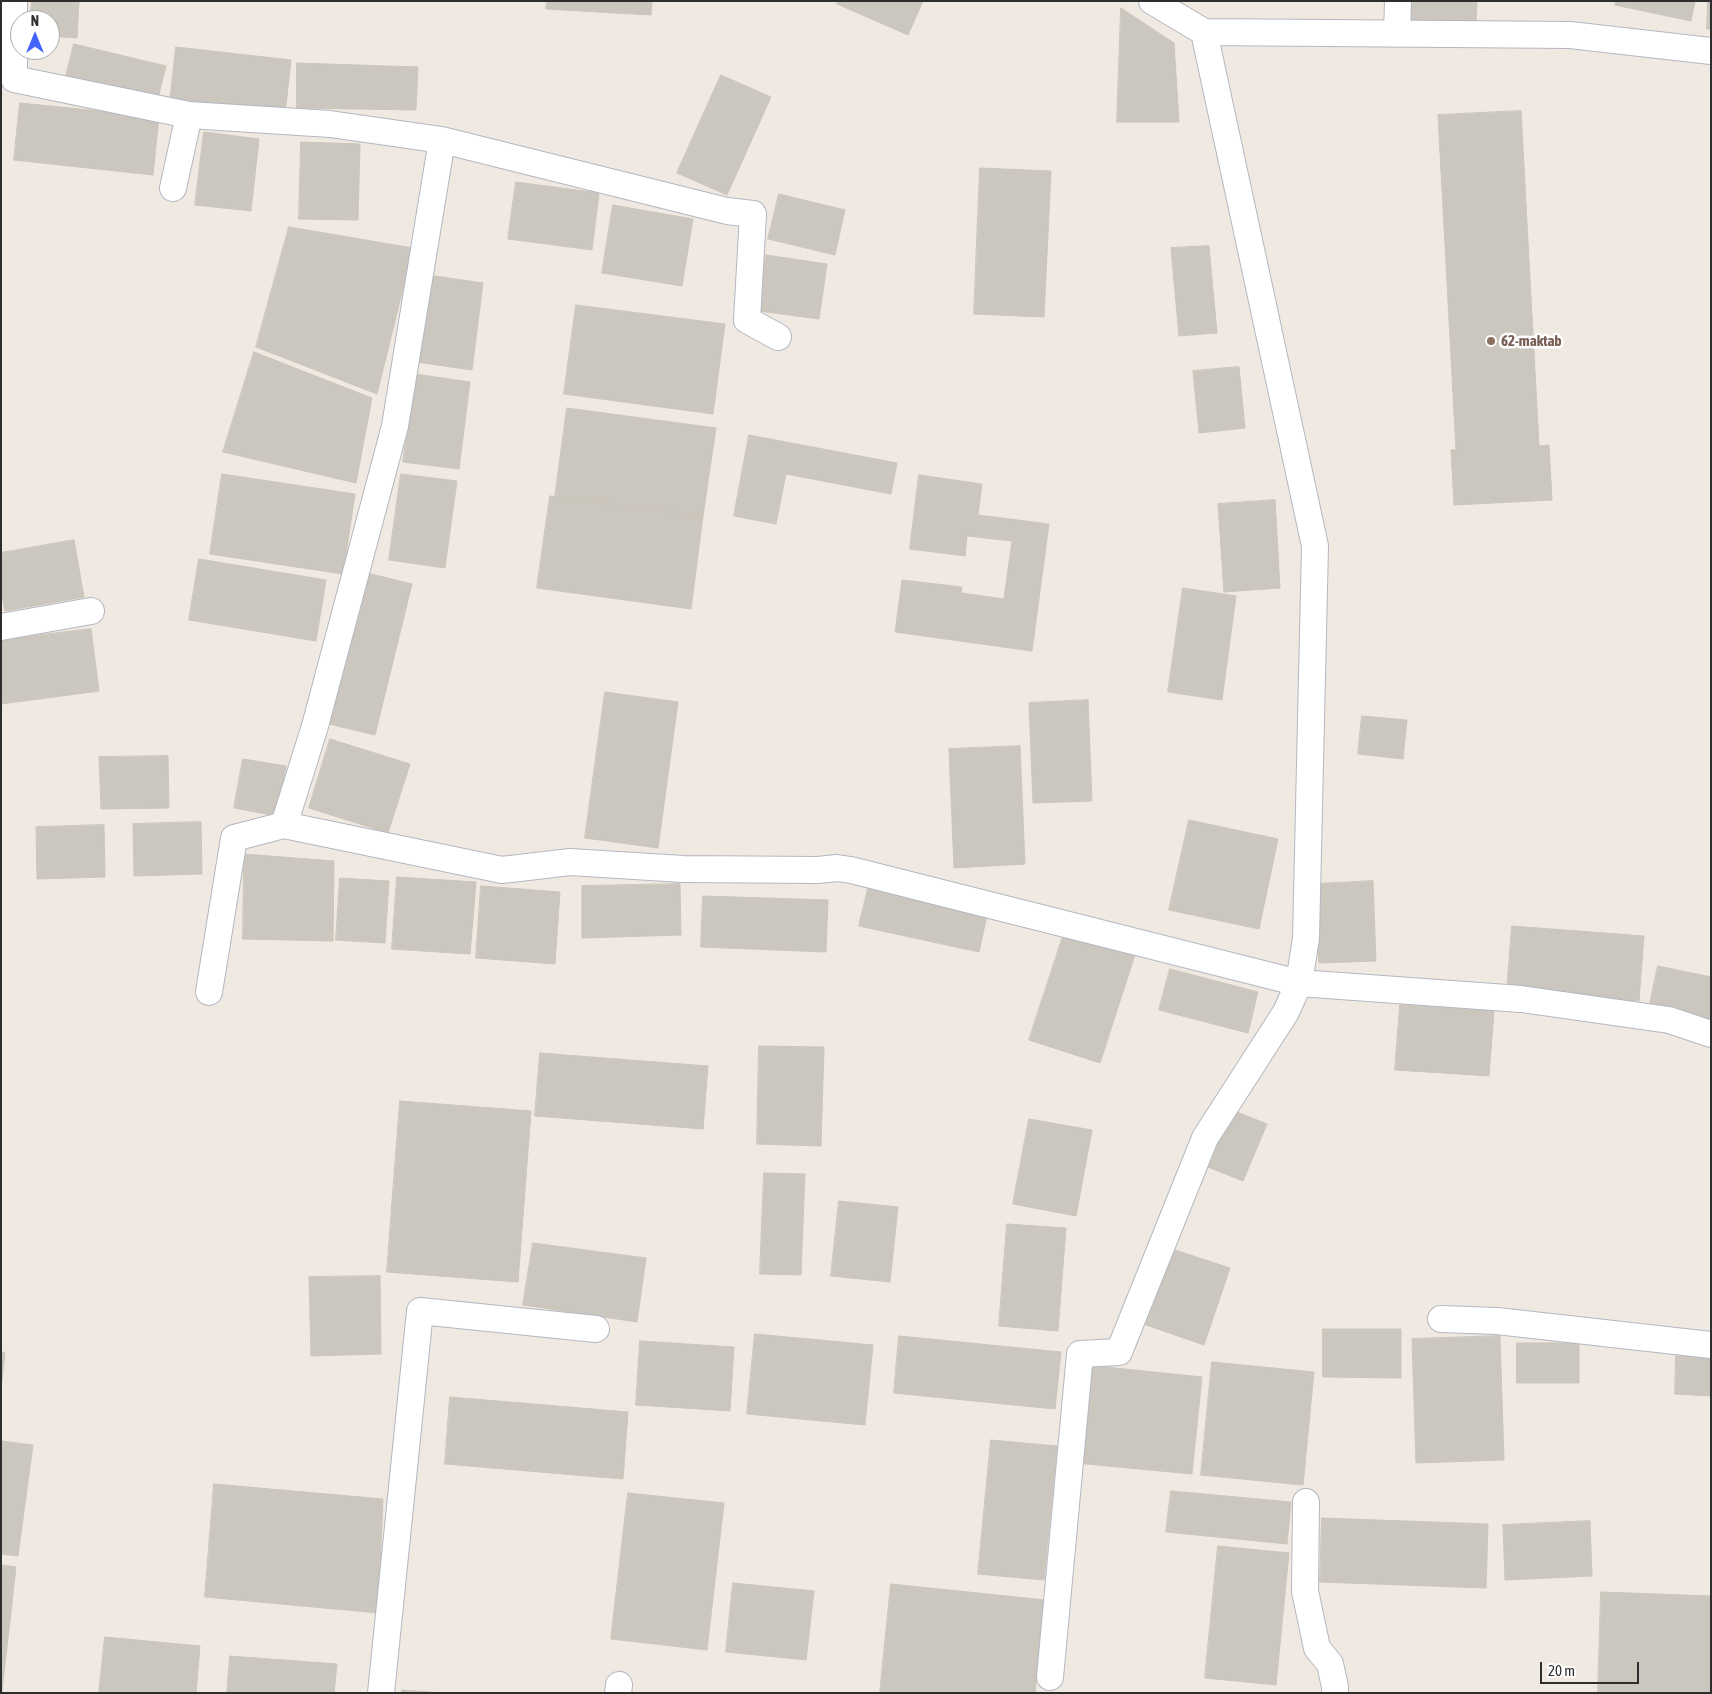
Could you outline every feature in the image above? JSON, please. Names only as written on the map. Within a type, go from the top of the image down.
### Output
[{"type":"street","points":[[14,1],[14,79],[190,115],[330,124],[442,140],[728,211],[753,214],[747,320],[778,337]]},
{"type":"street","points":[[1152,1],[1204,32],[1570,36],[1711,51]]},
{"type":"street","points":[[1397,34],[1398,1]]},
{"type":"street","points":[[1050,1677],[1080,1354],[1119,1352],[1205,1138],[1286,1012],[1299,983],[1306,938],[1315,546],[1204,32]]},
{"type":"street","points":[[173,188],[190,115]]},
{"type":"street","points":[[284,825],[315,726],[395,426],[442,140]]},
{"type":"street","points":[[1,627],[91,611]]},
{"type":"street","points":[[209,992],[234,838],[284,825],[502,870],[570,862],[683,869],[818,870],[837,868],[852,870],[1299,983],[1521,999],[1669,1020],[1711,1034]]},
{"type":"street","points":[[381,1693],[420,1311],[596,1329]]},
{"type":"street","points":[[1441,1319],[1497,1321],[1711,1345]]},
{"type":"street","points":[[1306,1502],[1305,1591],[1317,1648],[1330,1664],[1335,1693]]},
{"type":"building","points":[[32,1],[79,1],[77,38],[60,37],[60,10],[31,10]]},
{"type":"building","points":[[547,1],[652,1],[651,15],[546,9]]},
{"type":"building","points":[[838,1],[923,1],[908,35],[837,4]]},
{"type":"building","points":[[1411,1],[1477,1],[1476,23],[1411,22]]},
{"type":"building","points":[[1616,1],[1695,1],[1691,21],[1615,5]]},
{"type":"building","points":[[1708,1],[1711,1],[1711,29],[1707,29]]},
{"type":"building","points":[[1121,8],[1174,43],[1179,122],[1117,122]]},
{"type":"building","points":[[74,44],[166,66],[158,98],[66,76]]},
{"type":"building","points":[[176,47],[291,60],[285,114],[170,102]]},
{"type":"building","points":[[297,63],[418,67],[416,110],[297,108]]},
{"type":"building","points":[[721,75],[771,97],[727,195],[677,173]]},
{"type":"building","points":[[20,103],[159,117],[153,175],[14,160]]},
{"type":"building","points":[[1521,111],[1539,446],[1549,445],[1552,500],[1454,505],[1451,450],[1456,450],[1438,115]]},
{"type":"building","points":[[204,132],[259,139],[251,211],[195,205]]},
{"type":"building","points":[[301,142],[360,144],[358,220],[299,219]]},
{"type":"building","points":[[980,168],[1051,171],[1044,317],[974,314]]},
{"type":"building","points":[[516,182],[599,193],[592,250],[508,239]]},
{"type":"building","points":[[779,194],[845,210],[835,255],[768,239]]},
{"type":"building","points":[[613,205],[693,219],[682,286],[602,273]]},
{"type":"building","points":[[289,227],[413,248],[377,394],[256,347]]},
{"type":"building","points":[[1209,246],[1217,333],[1179,336],[1171,248]]},
{"type":"building","points":[[766,255],[827,264],[819,319],[759,311]]},
{"type":"building","points":[[428,275],[483,283],[472,370],[416,362]]},
{"type":"building","points":[[576,305],[725,324],[713,414],[564,394]]},
{"type":"building","points":[[254,352],[372,398],[356,483],[223,452]]},
{"type":"building","points":[[1239,367],[1245,428],[1199,433],[1193,371]]},
{"type":"building","points":[[415,374],[470,382],[459,469],[403,462]]},
{"type":"building","points":[[567,408],[716,428],[703,516],[555,497]]},
{"type":"building","points":[[749,435],[897,463],[891,494],[786,474],[776,524],[734,516]]},
{"type":"building","points":[[222,474],[355,494],[343,574],[210,554]]},
{"type":"building","points":[[401,474],[457,481],[445,568],[389,560]]},
{"type":"building","points":[[919,475],[982,484],[978,515],[1049,524],[1032,651],[895,632],[902,580],[962,587],[961,593],[1004,599],[1012,541],[967,536],[965,556],[910,549]]},
{"type":"building","points":[[550,496],[703,516],[691,609],[537,588]]},
{"type":"building","points":[[1275,500],[1280,588],[1224,592],[1218,504]]},
{"type":"building","points":[[74,540],[84,597],[5,611],[1,591],[1,553]]},
{"type":"building","points":[[199,559],[326,580],[316,641],[189,620]]},
{"type":"building","points":[[367,573],[412,584],[375,735],[329,724]]},
{"type":"building","points":[[1183,588],[1236,596],[1222,700],[1168,692]]},
{"type":"building","points":[[91,629],[99,691],[1,704],[1,640]]},
{"type":"building","points":[[605,692],[678,702],[658,848],[585,838]]},
{"type":"building","points":[[1088,700],[1092,801],[1033,803],[1029,703]]},
{"type":"building","points":[[1362,716],[1407,720],[1403,759],[1358,754]]},
{"type":"building","points":[[330,739],[410,764],[388,833],[309,808]]},
{"type":"building","points":[[1020,746],[1025,864],[954,868],[949,749]]},
{"type":"building","points":[[168,756],[169,808],[101,809],[99,757]]},
{"type":"building","points":[[243,759],[286,766],[277,816],[234,808]]},
{"type":"building","points":[[1189,820],[1278,839],[1259,929],[1169,910]]},
{"type":"building","points":[[201,822],[202,874],[134,876],[133,824]]},
{"type":"building","points":[[104,825],[105,877],[37,879],[36,827]]},
{"type":"building","points":[[244,854],[334,861],[333,941],[243,939]]},
{"type":"building","points":[[397,877],[476,882],[470,954],[392,949]]},
{"type":"building","points":[[340,878],[389,881],[385,943],[336,940]]},
{"type":"building","points":[[870,880],[989,906],[979,952],[859,926]]},
{"type":"building","points":[[1373,881],[1376,961],[1319,963],[1315,884]]},
{"type":"building","points":[[680,884],[681,935],[582,938],[582,886]]},
{"type":"building","points":[[481,886],[560,892],[555,964],[476,958]]},
{"type":"building","points":[[703,896],[828,900],[826,952],[701,947]]},
{"type":"building","points":[[1512,926],[1644,936],[1639,1001],[1507,990]]},
{"type":"building","points":[[1065,930],[1136,952],[1100,1063],[1029,1040]]},
{"type":"building","points":[[1658,966],[1711,977],[1711,1022],[1649,1008]]},
{"type":"building","points":[[1170,969],[1258,992],[1248,1033],[1159,1010]]},
{"type":"building","points":[[1400,1005],[1494,1011],[1489,1076],[1395,1070]]},
{"type":"building","points":[[759,1046],[824,1047],[821,1146],[757,1144]]},
{"type":"building","points":[[540,1053],[708,1066],[703,1129],[535,1116]]},
{"type":"building","points":[[400,1101],[531,1111],[518,1282],[387,1272]]},
{"type":"building","points":[[1232,1110],[1267,1124],[1243,1181],[1208,1167]]},
{"type":"building","points":[[1029,1119],[1092,1130],[1076,1216],[1013,1204]]},
{"type":"building","points":[[764,1173],[805,1174],[801,1275],[760,1274]]},
{"type":"building","points":[[839,1201],[898,1207],[890,1282],[831,1276]]},
{"type":"building","points":[[1007,1224],[1066,1228],[1058,1331],[999,1326]]},
{"type":"building","points":[[533,1243],[646,1258],[637,1322],[523,1305]]},
{"type":"building","points":[[1172,1249],[1230,1268],[1204,1345],[1146,1325]]},
{"type":"building","points":[[380,1276],[381,1354],[311,1356],[309,1277]]},
{"type":"building","points":[[1323,1329],[1401,1329],[1401,1378],[1323,1377]]},
{"type":"building","points":[[755,1334],[873,1345],[865,1425],[747,1414]]},
{"type":"building","points":[[899,1336],[1061,1352],[1055,1409],[894,1393]]},
{"type":"building","points":[[1500,1336],[1504,1460],[1416,1463],[1412,1339]]},
{"type":"building","points":[[640,1341],[734,1347],[730,1411],[636,1405]]},
{"type":"building","points":[[1517,1343],[1579,1343],[1579,1383],[1517,1383]]},
{"type":"building","points":[[1,1352],[5,1353],[1,1389]]},
{"type":"building","points":[[1676,1356],[1711,1357],[1711,1396],[1675,1394]]},
{"type":"building","points":[[1212,1362],[1314,1372],[1303,1485],[1201,1475]]},
{"type":"building","points":[[1086,1365],[1202,1377],[1192,1474],[1076,1463]]},
{"type":"building","points":[[450,1397],[628,1412],[623,1479],[445,1464]]},
{"type":"building","points":[[991,1440],[1057,1446],[1044,1580],[978,1574]]},
{"type":"building","points":[[1,1441],[33,1445],[18,1556],[1,1554]]},
{"type":"building","points":[[214,1484],[383,1499],[378,1613],[205,1597]]},
{"type":"building","points":[[1171,1491],[1291,1502],[1287,1544],[1166,1532]]},
{"type":"building","points":[[628,1493],[724,1503],[707,1650],[611,1639]]},
{"type":"building","points":[[1322,1518],[1488,1524],[1486,1588],[1320,1582]]},
{"type":"building","points":[[1590,1521],[1592,1576],[1505,1580],[1503,1525]]},
{"type":"building","points":[[1218,1546],[1289,1553],[1276,1685],[1205,1678]]},
{"type":"building","points":[[1,1565],[16,1567],[2,1691],[1,1691]]},
{"type":"building","points":[[733,1583],[814,1591],[806,1660],[726,1652]]},
{"type":"building","points":[[891,1584],[1045,1600],[1035,1693],[880,1693]]},
{"type":"building","points":[[1601,1592],[1711,1596],[1711,1693],[1598,1693]]},
{"type":"building","points":[[105,1637],[200,1646],[196,1693],[99,1693]]},
{"type":"building","points":[[230,1656],[337,1664],[334,1693],[227,1693]]},
{"type":"building","points":[[402,1690],[444,1693],[402,1693]]},
{"type":"place","name":"62-maktab","points":[[1491,341]]}]
